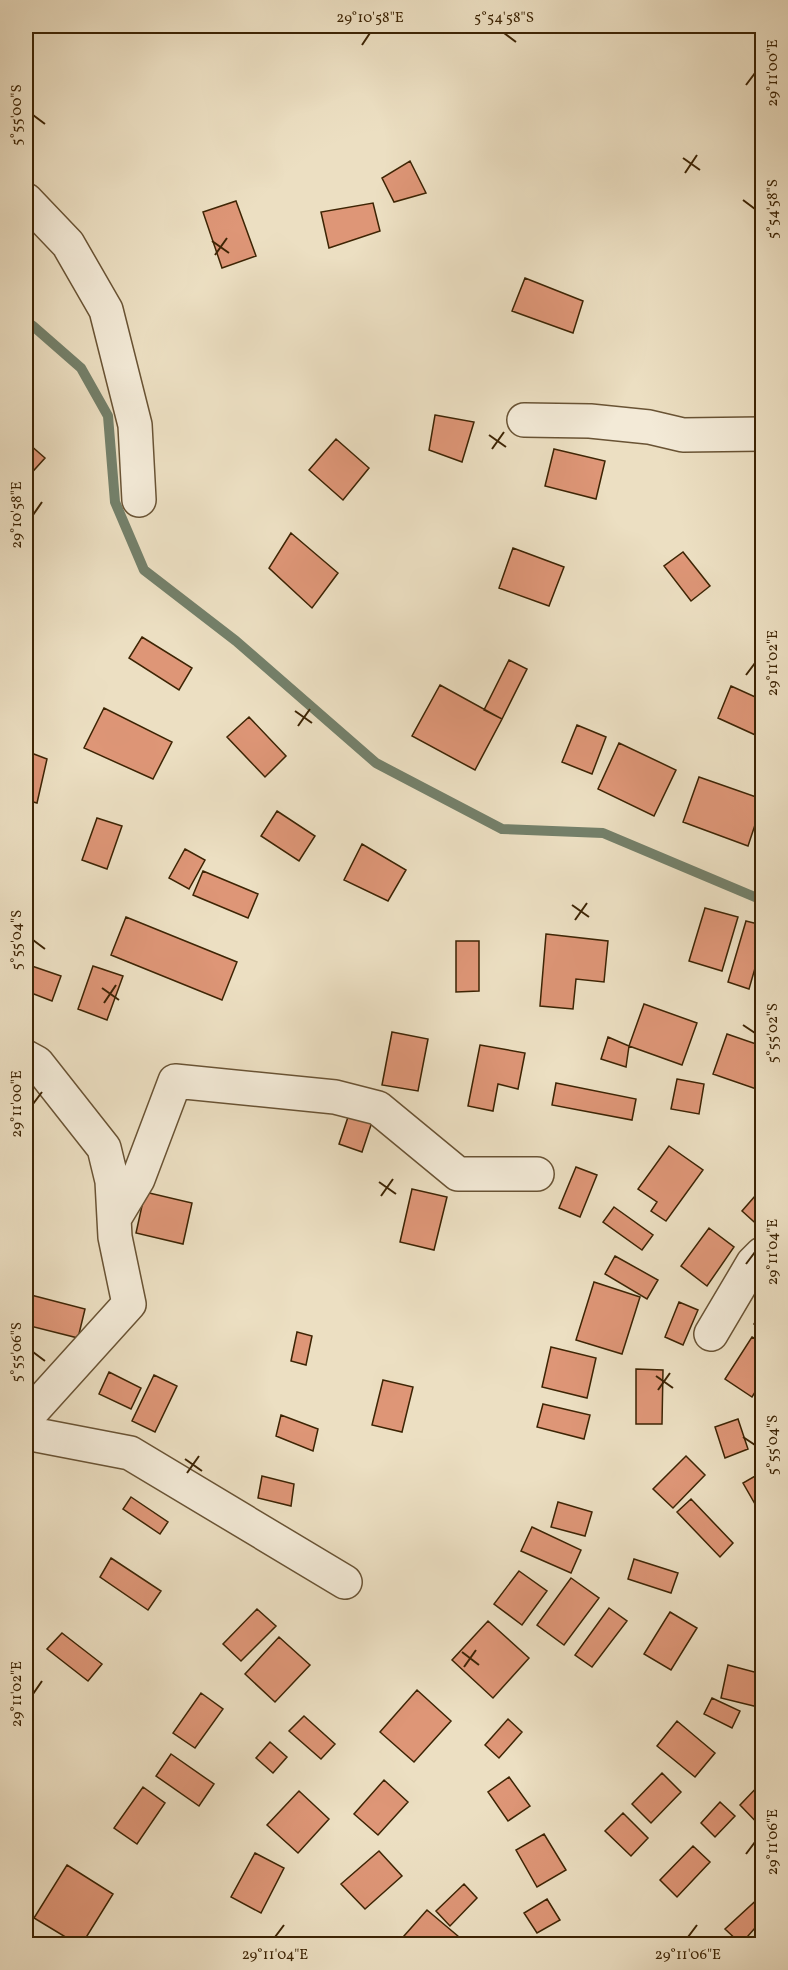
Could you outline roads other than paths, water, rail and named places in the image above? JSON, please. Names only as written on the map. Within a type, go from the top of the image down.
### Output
[{"type":"street","points":[[26,200],[68,244],[106,310],[135,425],[139,500]]},
{"type":"street","points":[[524,420],[602,422],[649,427],[683,435],[762,434]]},
{"type":"street","points":[[26,1057],[38,1064],[104,1148],[112,1181],[115,1237],[129,1304],[26,1418]]},
{"type":"street","points":[[114,1219],[138,1179],[175,1081],[335,1097],[378,1108],[458,1174],[537,1174]]},
{"type":"street","points":[[711,1334],[753,1263],[762,1254]]},
{"type":"street","points":[[26,1433],[130,1453],[345,1582]]},
{"type":"waterway","points":[[26,321],[81,368],[108,416],[115,502],[144,570],[236,641],[376,763],[502,829],[603,833],[762,900]]}]
